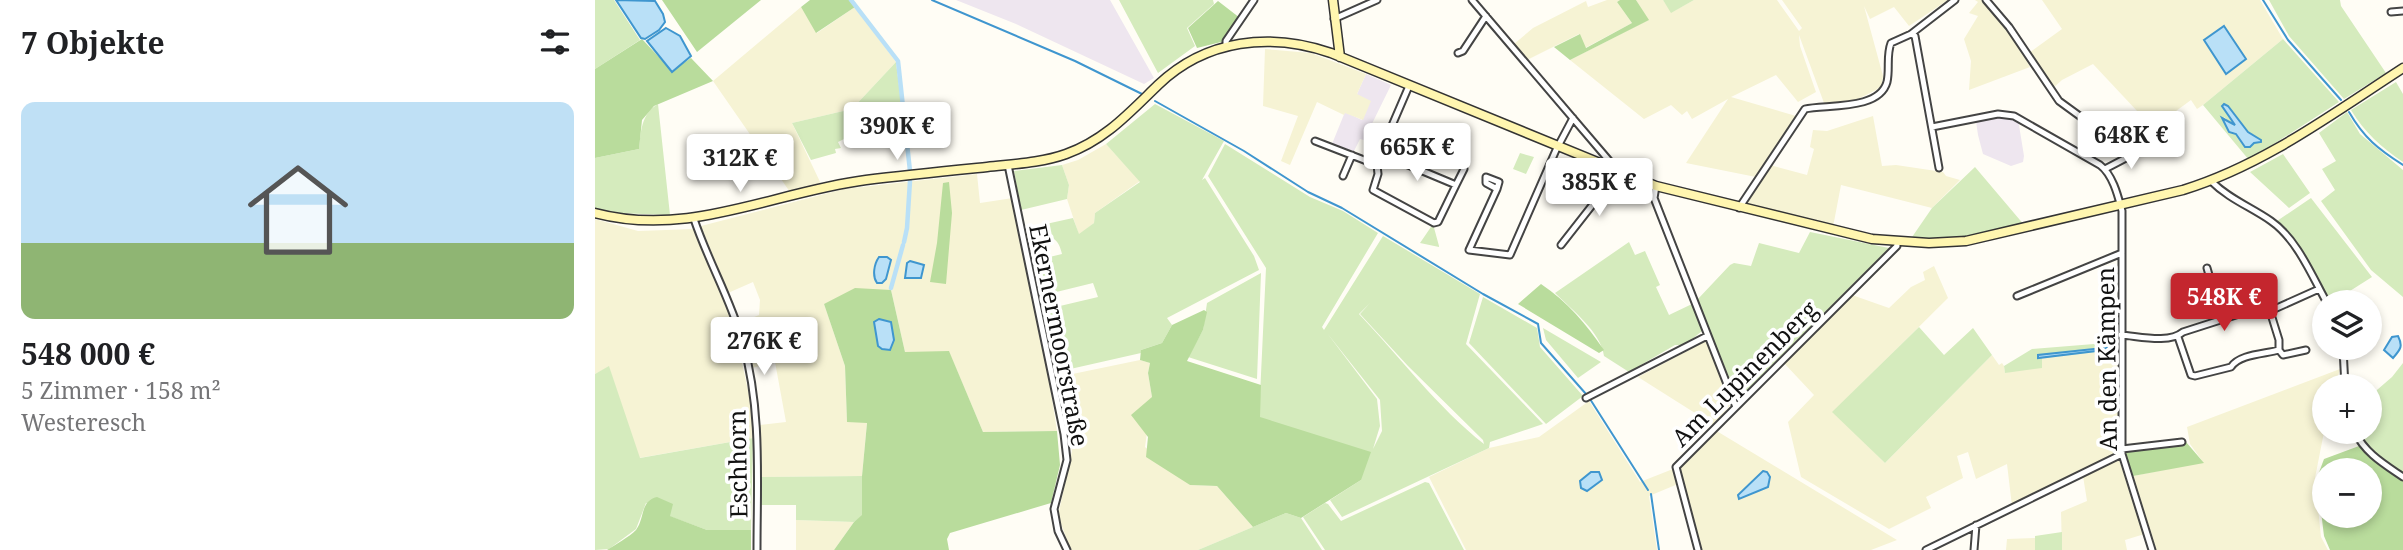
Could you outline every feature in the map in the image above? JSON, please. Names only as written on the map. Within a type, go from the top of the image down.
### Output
[{"type":"main road","points":[[1333,0],[1335,55]]},
{"type":"main road","points":[[595,213],[642,221],[694,219],[862,180],[1055,158],[1092,143],[1117,125],[1177,69],[1197,57],[1226,46],[1277,41],[1303,44],[1335,55],[1656,186],[1856,236],[1897,242],[1966,241],[2211,181],[2255,162],[2403,68]]},
{"type":"street","points":[[1226,46],[1226,41],[1254,0]]},
{"type":"street","points":[[1334,19],[1377,0]]},
{"type":"street","points":[[1472,0],[1612,164]]},
{"type":"street","points":[[1739,208],[1805,108],[1851,105],[1880,93],[1887,82],[1891,43],[1911,34],[1955,0]]},
{"type":"street","points":[[1986,0],[2059,101],[2129,152],[2126,158],[2105,169]]},
{"type":"street","points":[[2391,12],[2403,11]]},
{"type":"street","points":[[1458,53],[1463,51],[1486,16]]},
{"type":"street","points":[[1911,34],[1915,36],[1939,168]]},
{"type":"street","points":[[1409,86],[1377,165],[1378,174],[1373,190],[1434,223],[1439,221],[1464,169]]},
{"type":"street","points":[[1932,127],[1998,114],[2014,116],[2105,169],[2120,205]]},
{"type":"street","points":[[1497,188],[1469,250],[1510,255],[1573,118]]},
{"type":"street","points":[[1315,141],[1377,165]]},
{"type":"street","points":[[1418,169],[1426,151]]},
{"type":"street","points":[[1382,154],[1456,185]]},
{"type":"street","points":[[1343,176],[1352,156]]},
{"type":"street","name":"Ekernermoorstraße","points":[[1008,165],[1064,435],[1067,460],[1054,509],[1058,531],[1067,550]]},
{"type":"street","points":[[1560,245],[1619,171]]},
{"type":"street","points":[[2211,181],[2273,222],[2293,245],[2319,289],[2270,311]]},
{"type":"street","points":[[1656,186],[1654,198],[1735,407]]},
{"type":"street","name":"An den Kämpen","points":[[2120,205],[2122,452],[2152,550]]},
{"type":"street","name":"Eschhorn","points":[[694,219],[735,316],[752,387],[757,424],[757,550]]},
{"type":"street","name":"Am Lupinenberg","points":[[1699,550],[1676,467],[1897,246],[1897,242]]},
{"type":"street","points":[[2017,296],[2122,253]]},
{"type":"street","points":[[2207,268],[2222,320]]},
{"type":"street","points":[[2121,335],[2178,337],[2183,332],[2263,306],[2270,311],[2279,340],[2279,350],[2283,355],[2306,350]]},
{"type":"street","points":[[1586,398],[1707,336]]},
{"type":"street","points":[[2178,337],[2189,372],[2195,376],[2231,367],[2235,361],[2242,358],[2279,350]]},
{"type":"street","points":[[1926,550],[2122,452],[2182,442]]},
{"type":"street","points":[[2361,444],[2403,477]]},
{"type":"street","points":[[1974,550],[1976,525]]},
{"type":"shaded area","points":[[956,0],[1110,0],[1154,78],[1144,84],[1016,24]]},
{"type":"shaded area","points":[[1607,0],[1620,0],[1617,2],[1632,23],[1585,48],[1579,34],[1527,60],[1514,44],[1533,28],[1586,1],[1588,7]]},
{"type":"shaded area","points":[[1636,0],[1663,0],[1672,12],[1694,0],[1777,0],[1799,31],[1802,28],[1782,0],[1948,0],[1909,26],[1894,7],[1870,19],[1864,6],[1883,76],[1882,85],[1851,102],[1824,103],[1799,35],[1800,46],[1816,92],[1798,102],[1776,75],[1731,97],[1796,116],[1756,177],[1686,163],[1728,99],[1692,119],[1687,111],[1682,115],[1671,105],[1644,119],[1570,60],[1648,20]]},
{"type":"shaded area","points":[[1975,0],[1982,0],[2009,29],[2030,67],[1969,90],[1971,61],[1964,39],[1978,16],[1969,13],[1978,2]]},
{"type":"shaded area","points":[[2042,0],[2260,0],[2283,39],[2203,105],[2197,109],[2191,100],[2153,128],[2093,64],[2062,80],[2052,89],[2029,53],[2062,29]]},
{"type":"shaded area","points":[[801,7],[817,33],[855,7],[896,62],[852,109],[792,123],[822,186],[790,192],[713,81]]},
{"type":"shaded area","points":[[1265,49],[1311,53],[1366,74],[1357,94],[1371,101],[1363,120],[1345,113],[1344,115],[1317,102],[1290,165],[1281,161],[1298,116],[1263,106]]},
{"type":"shaded area","points":[[1366,74],[1391,85],[1364,140],[1360,139],[1353,153],[1332,144],[1345,112],[1362,120],[1357,94]]},
{"type":"shaded area","points":[[1873,116],[1882,166],[1896,165],[1943,172],[1946,176],[1960,180],[1932,208],[1841,185],[1833,227],[1745,205],[1745,201],[1770,165],[1807,175],[1814,149],[1810,147],[1813,130],[1827,131]]},
{"type":"shaded area","points":[[2006,116],[2018,119],[2024,156],[2023,162],[2011,166],[1983,154],[1976,121]]},
{"type":"shaded area","points":[[1106,144],[1140,181],[1095,213],[1094,223],[1079,235],[1067,199],[1069,185],[1062,165],[1078,160]]},
{"type":"shaded area","points":[[977,174],[980,203],[1013,198],[1044,348],[1057,431],[983,432],[949,352],[905,352],[891,290],[824,304],[845,366],[847,422],[867,422],[862,476],[761,477],[760,425],[786,422],[775,362],[752,368],[740,323],[759,315],[760,300],[753,282],[728,293],[701,226],[844,189]]},
{"type":"shaded area","points":[[595,219],[638,231],[694,229],[734,326],[751,404],[753,438],[639,458],[609,367],[595,374]]},
{"type":"shaded area","points":[[1934,266],[1948,298],[1833,412],[1885,463],[1992,355],[1999,365],[2002,363],[2005,373],[2041,358],[2117,350],[2120,451],[2012,506],[2007,464],[1976,479],[1968,452],[1957,456],[1963,478],[1926,497],[1931,508],[1889,529],[1801,477],[1788,422],[1814,395],[1783,362],[1852,295],[1889,308],[1911,287],[1925,280],[1923,272]]},
{"type":"shaded area","points":[[1706,341],[1731,404],[1714,425],[1638,377]]},
{"type":"shaded area","points":[[1140,360],[1150,363],[1148,373],[1152,397],[1145,447],[1190,485],[1217,486],[1253,527],[1198,550],[1071,550],[1058,516],[1072,451],[1058,377]]},
{"type":"shaded area","points":[[2312,380],[2312,444],[2322,444],[2319,458],[2312,458],[2312,528],[2320,528],[2321,537],[2328,550],[2156,550],[2151,532],[2125,540],[2127,550],[2062,550],[2061,512],[2087,501],[2083,476],[2119,459],[2139,521],[2145,519],[2133,476],[2203,462],[2190,444],[2187,427]]},
{"type":"shaded area","points":[[1589,401],[1640,482],[1673,469],[1678,484],[1649,496],[1657,550],[1466,550],[1429,477],[1489,448],[1539,437]]},
{"type":"shaded area","points":[[1715,430],[1897,540],[1871,550],[1701,550],[1679,468]]},
{"type":"shaded area","points":[[796,520],[854,522],[834,550],[796,550]]},
{"type":"shaded area","points":[[2035,538],[2035,550],[2006,550],[2007,539]]},
{"type":"green space","points":[[595,0],[614,0],[640,40],[595,69]]},
{"type":"green space","points":[[662,0],[761,0],[697,52]]},
{"type":"green space","points":[[810,0],[849,0],[855,7],[816,33],[801,7]]},
{"type":"green space","points":[[1119,0],[1213,0],[1214,4],[1187,28],[1195,46],[1158,73]]},
{"type":"green space","points":[[1636,0],[1649,20],[1570,60],[1554,47],[1580,34],[1586,48],[1632,23],[1617,2]]},
{"type":"green space","points":[[1663,0],[1694,0],[1671,13]]},
{"type":"green space","points":[[2269,0],[2340,0],[2341,6],[2386,73],[2344,99],[2289,36]]},
{"type":"green space","points":[[1218,1],[1240,18],[1225,41],[1197,48],[1188,28]]},
{"type":"green space","points":[[642,39],[672,71],[691,58],[713,81],[654,106],[642,120],[639,149],[595,158],[595,69]]},
{"type":"green space","points":[[2283,39],[2339,102],[2249,160],[2203,105]],"holes":[[[2222,106],[2228,106],[2248,132],[2261,140],[2259,143],[2239,139],[2232,133],[2224,117],[2236,127],[2235,122]]]},
{"type":"green space","points":[[896,62],[903,118],[882,126],[879,121],[859,129],[860,131],[838,142],[841,148],[835,149],[836,153],[811,160],[792,123],[852,109]]},
{"type":"green space","points":[[2396,82],[2403,94],[2403,162],[2374,139],[2351,110]]},
{"type":"green space","points":[[658,104],[670,215],[616,213],[595,208],[595,158],[639,149],[645,118]]},
{"type":"green space","points":[[1155,104],[1224,141],[1202,180],[1205,178],[1254,256],[1259,270],[1167,318],[1172,325],[1162,343],[1141,350],[1141,353],[1057,372],[1043,310],[1098,297],[1093,283],[1040,296],[1033,261],[1062,254],[1057,242],[1038,233],[1037,226],[1073,218],[1079,234],[1094,223],[1095,213],[1140,182],[1106,144]]},
{"type":"green space","points":[[2347,112],[2360,134],[2403,170],[2403,297],[2371,270],[2321,201],[2335,190],[2322,169],[2336,161],[2319,133]]},
{"type":"green space","points":[[1225,144],[1310,197],[1343,211],[1378,233],[1322,327],[1324,330],[1383,236],[1480,294],[1466,344],[1543,424],[1490,442],[1489,448],[1342,517],[1330,500],[1361,480],[1259,417],[1266,268],[1208,176]],"holes":[[[1370,303],[1360,314],[1484,444],[1435,398],[1359,314]],[[1327,333],[1380,400],[1382,431],[1373,449],[1380,426],[1377,399]]]},
{"type":"green space","points":[[1520,153],[1534,157],[1526,174],[1513,169]]},
{"type":"green space","points":[[2283,154],[2310,193],[2289,208],[2250,172]]},
{"type":"green space","points":[[1062,165],[1069,185],[1067,199],[1021,210],[1014,171]]},
{"type":"green space","points":[[1975,167],[2025,226],[1960,237],[1910,240],[1932,208]]},
{"type":"green space","points":[[949,182],[952,213],[946,284],[930,282],[943,183]]},
{"type":"green space","points":[[2311,198],[2372,277],[2352,290],[2323,290],[2290,234],[2277,221]]},
{"type":"green space","points":[[1433,224],[1439,246],[1439,247],[1420,243]]},
{"type":"green space","points":[[1810,232],[1889,248],[1738,399],[1697,300],[1730,265],[1734,263],[1751,266],[1759,243],[1799,253]]},
{"type":"green space","points":[[1629,242],[1635,255],[1645,251],[1660,285],[1656,287],[1669,315],[1692,304],[1702,331],[1685,345],[1675,345],[1629,372],[1604,356],[1592,330],[1555,293]]},
{"type":"green space","points":[[1261,273],[1257,379],[1188,357],[1203,330],[1207,303]]},
{"type":"green space","points":[[1541,284],[1576,314],[1604,350],[1599,353],[1518,304]]},
{"type":"green space","points":[[855,288],[891,290],[905,352],[949,351],[983,432],[1057,431],[1060,465],[1051,503],[950,533],[947,539],[949,550],[834,550],[862,515],[862,476],[867,423],[847,422],[845,366],[824,304]]},
{"type":"green space","points":[[1483,297],[1537,328],[1540,347],[1583,396],[1546,424],[1469,343]]},
{"type":"green space","points":[[1204,310],[1207,312],[1203,330],[1187,361],[1261,385],[1260,417],[1371,452],[1361,480],[1301,518],[1286,513],[1253,527],[1217,486],[1190,485],[1146,457],[1148,437],[1131,415],[1152,397],[1148,373],[1150,363],[1140,360],[1141,350],[1162,343],[1172,325]]},
{"type":"green space","points":[[1919,327],[1944,355],[1973,328],[1992,355],[1885,463],[1832,412]]},
{"type":"green space","points":[[1543,328],[1601,362],[1578,378],[1546,340]]},
{"type":"green space","points":[[2119,342],[2117,350],[2042,358],[2042,368],[2005,373],[2004,366],[2032,349]]},
{"type":"green space","points":[[2403,363],[2403,474],[2363,444],[2382,444],[2382,386]]},
{"type":"green space","points":[[609,366],[640,458],[753,438],[751,530],[707,530],[669,516],[646,503],[636,529],[609,549],[595,550],[595,374]]},
{"type":"green space","points":[[2186,442],[2204,463],[2133,476],[2122,449]]},
{"type":"green space","points":[[2359,446],[2372,458],[2327,458]]},
{"type":"green space","points":[[2382,466],[2403,480],[2403,550],[2330,550],[2323,528],[2382,528]]},
{"type":"green space","points":[[862,476],[862,516],[854,522],[796,520],[796,505],[760,505],[761,477]]},
{"type":"green space","points":[[1425,482],[1429,483],[1464,550],[1325,550],[1303,517],[1325,503],[1341,521]]},
{"type":"green space","points":[[657,497],[673,504],[670,516],[707,530],[751,530],[751,550],[607,550],[636,530],[645,506]]},
{"type":"green space","points":[[1286,513],[1301,518],[1322,550],[1198,550]]},
{"type":"green space","points":[[2062,532],[2062,550],[2035,550],[2035,536]]},
{"type":"water","points":[[616,0],[655,1],[665,22],[659,30],[645,39],[641,38]]},
{"type":"water","points":[[2224,26],[2246,59],[2226,74],[2204,40]]},
{"type":"water","points":[[666,28],[680,36],[691,56],[672,72],[647,41]]},
{"type":"water","points":[[2224,104],[2248,132],[2261,142],[2245,147],[2236,134],[2229,132],[2222,118],[2235,125],[2222,106]]},
{"type":"water","points":[[879,257],[891,260],[886,279],[882,283],[877,283],[874,277]]},
{"type":"water","points":[[910,261],[924,265],[921,278],[905,278],[907,263]]},
{"type":"water","points":[[879,319],[891,322],[894,340],[890,350],[878,346],[874,322]]},
{"type":"water","points":[[2398,336],[2400,347],[2393,358],[2384,350],[2392,337]]},
{"type":"water","points":[[2112,349],[2038,358],[2038,355]]},
{"type":"water","points":[[1763,471],[1770,477],[1768,487],[1739,499],[1738,495]]},
{"type":"water","points":[[1591,472],[1599,472],[1602,480],[1587,491],[1581,488],[1580,481]]},
{"type":"waterway","points":[[851,0],[898,61],[910,171]]},
{"type":"waterway","points":[[932,0],[1075,61],[1142,94]]},
{"type":"waterway","points":[[2263,0],[2288,40],[2341,100]]},
{"type":"waterway","points":[[1155,101],[1538,324],[1541,343],[1586,394]]},
{"type":"waterway","points":[[2349,112],[2372,142],[2403,165]]},
{"type":"waterway","points":[[904,242],[910,181]]},
{"type":"waterway","points":[[891,288],[903,245]]},
{"type":"waterway","points":[[1590,399],[1648,490]]},
{"type":"waterway","points":[[1651,494],[1659,550]]}]
